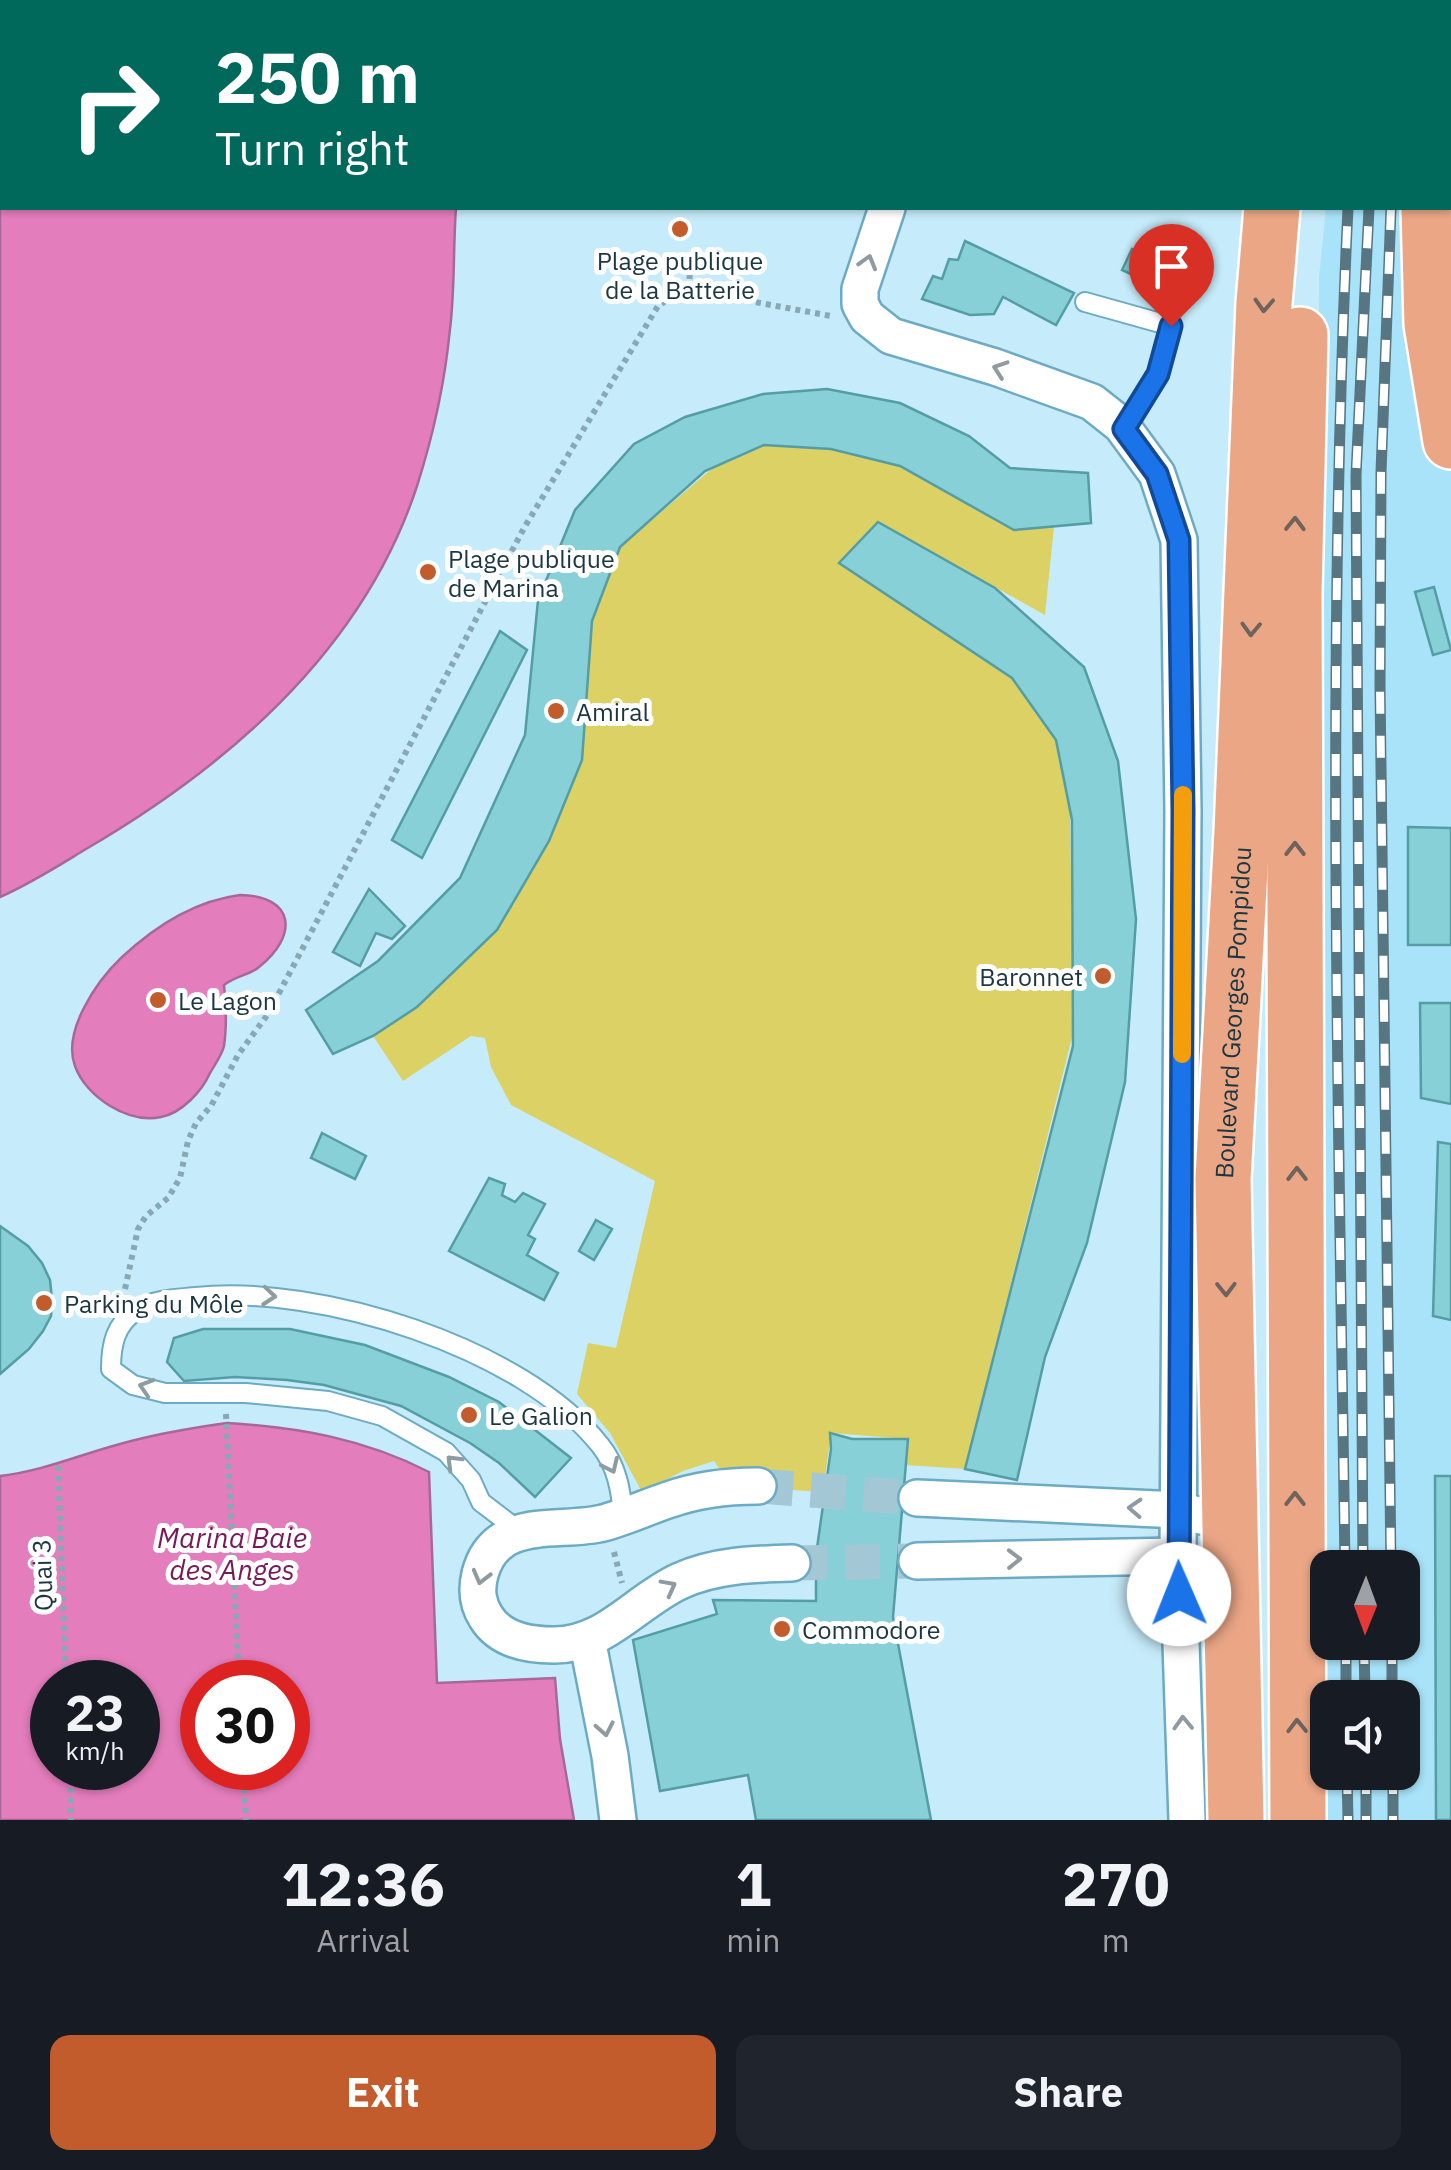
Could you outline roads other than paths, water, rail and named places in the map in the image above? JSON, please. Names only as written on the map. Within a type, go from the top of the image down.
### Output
[{"type":"main road","name":"Boulevard Georges Pompidou","points":[[1236,1820],[1234,1636],[1205,1518],[1246,737],[1264,303],[1272,210]]},
{"type":"main road","points":[[1298,1820],[1294,594],[1304,210]]},
{"type":"main road","points":[[1428,210],[1432,324],[1451,441]]},
{"type":"main road","points":[[1205,1518],[1254,1548],[1274,1576],[1296,1632]]},
{"type":"street","points":[[886,210],[860,289],[860,304],[868,317],[891,336],[1092,402],[1124,429],[1157,474],[1179,540],[1183,810],[1205,1518],[1178,1556],[1187,1820]]},
{"type":"street","points":[[1183,810],[1204,809],[1226,781],[1246,737]]},
{"type":"street","points":[[758,1486],[731,1486],[673,1498],[607,1521],[519,1530],[501,1542],[482,1564],[477,1595],[484,1614],[498,1631],[524,1642],[556,1645],[588,1640],[681,1580],[720,1568],[792,1563]]},
{"type":"street","points":[[917,1498],[1205,1518]]},
{"type":"street","points":[[917,1561],[1178,1556]]},
{"type":"street","points":[[1178,1556],[1234,1636]]},
{"type":"street","points":[[588,1640],[618,1820]]},
{"type":"lane","points":[[1085,302],[1171,326],[1158,374],[1124,429]]},
{"type":"lane","points":[[519,1530],[481,1502],[470,1480],[446,1452],[382,1416],[328,1400],[246,1393],[165,1393],[133,1385],[112,1369],[115,1336],[136,1310],[156,1301],[215,1295],[268,1295],[364,1313],[486,1360],[528,1382],[573,1417],[602,1446],[615,1470],[607,1521]]},
{"type":"water","points":[[0,210],[456,210],[452,314],[433,428],[417,486],[393,545],[363,599],[327,650],[286,697],[240,740],[139,816],[0,897]]},
{"type":"water","name":"Le Lagon","points":[[240,895],[272,902],[281,910],[285,931],[272,955],[259,967],[224,985],[224,1046],[206,1080],[197,1094],[169,1115],[148,1118],[110,1106],[80,1077],[72,1052],[78,1023],[92,993],[121,958],[147,935],[191,909]]},
{"type":"water","name":"Marina Baie des Anges","points":[[227,1423],[253,1425],[356,1443],[429,1472],[437,1683],[555,1678],[560,1739],[574,1820],[0,1820],[0,1476],[46,1467],[146,1437]]},
{"type":"tunnel","points":[[758,1486],[917,1498]]},
{"type":"tunnel","points":[[792,1563],[917,1561]]},
{"type":"railway","points":[[1345,1550],[1336,718],[1337,547],[1348,210]]},
{"type":"railway","points":[[1363,1550],[1356,475],[1369,210]]},
{"type":"railway","points":[[1391,210],[1381,472],[1380,687],[1391,1550]]},
{"type":"railway","points":[[1346,1660],[1346,1680]]},
{"type":"railway","points":[[1364,1660],[1365,1680]]},
{"type":"railway","points":[[1392,1660],[1392,1680]]},
{"type":"railway","points":[[1347,1790],[1348,1820]]},
{"type":"railway","points":[[1366,1790],[1366,1820]]},
{"type":"railway","points":[[1393,1790],[1393,1820]]},
{"type":"place","name":"Plage publique de la Batterie","points":[[680,229]]},
{"type":"place","name":"Plage publique de Marina","points":[[428,572]]},
{"type":"place","name":"Amiral","points":[[556,711]]},
{"type":"place","name":"Baronnet","points":[[1103,976]]},
{"type":"place","name":"Le Lagon","points":[[158,1000]]},
{"type":"place","name":"Parking du Môle","points":[[44,1303]]},
{"type":"place","name":"Le Galion","points":[[469,1415]]},
{"type":"place","name":"Commodore","points":[[782,1629]]}]
